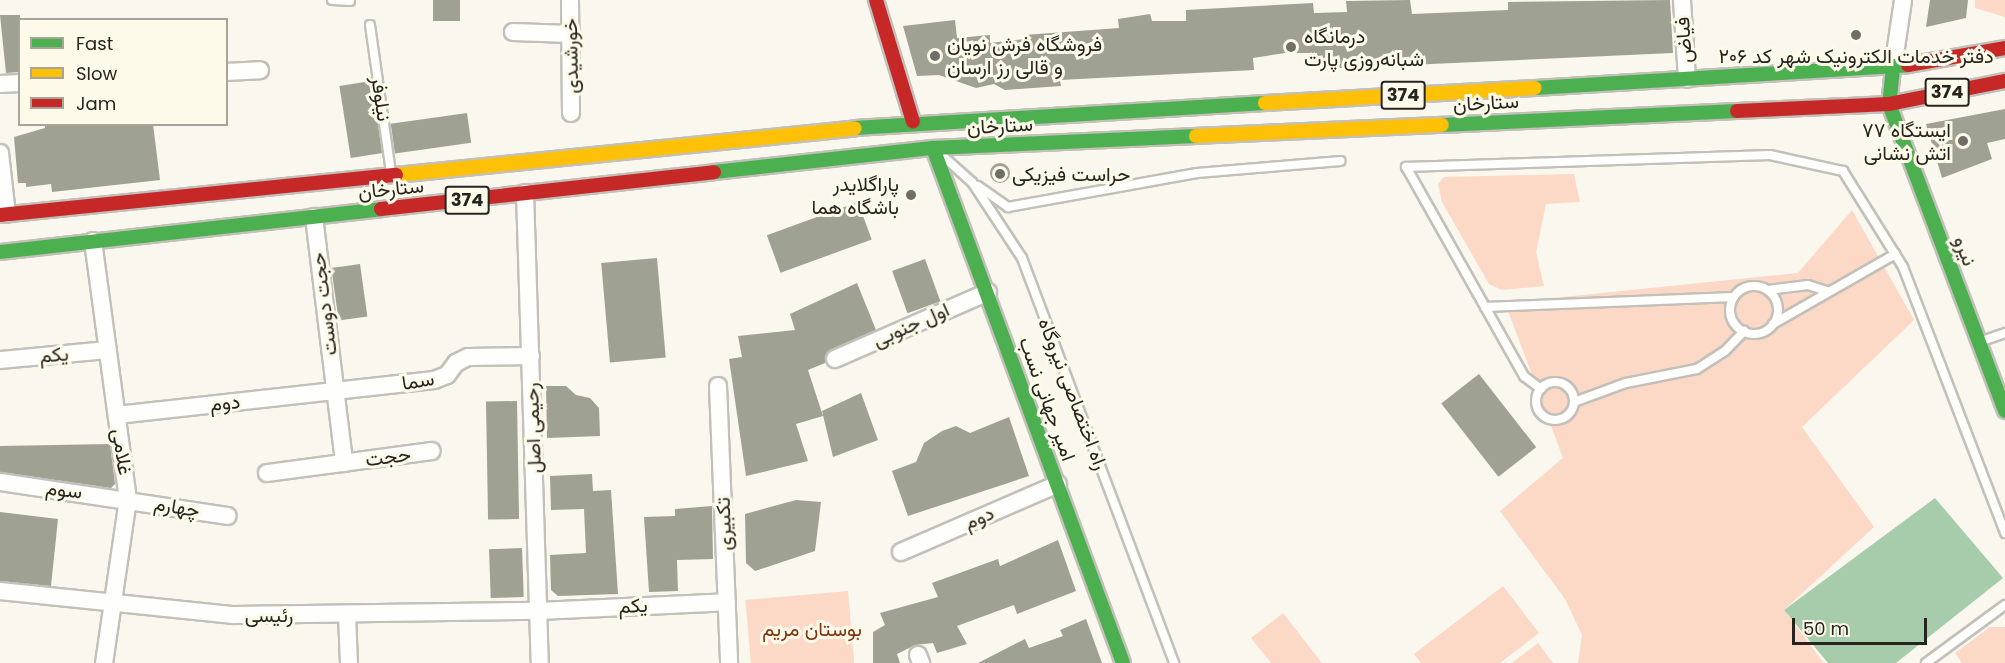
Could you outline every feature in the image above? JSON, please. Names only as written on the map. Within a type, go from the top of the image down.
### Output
[{"type":"main road","points":[[876,0],[913,122]]},
{"type":"main road","name":"ستارخان","points":[[3,215],[913,122],[1893,68],[2005,48]]},
{"type":"main road","points":[[1889,104],[1893,68]]},
{"type":"main road","name":"ستارخان","points":[[0,252],[933,148],[1889,104],[2005,81]]},
{"type":"main road","name":"نیرو","points":[[1889,104],[1979,343],[1998,373],[2005,411]]},
{"type":"main road","name":"امیر جهانی نسب","points":[[933,148],[1123,663]]},
{"type":"street","name":"خورشیدی","points":[[570,0],[572,113]]},
{"type":"street","name":"فیاض","points":[[1682,0],[1687,79]]},
{"type":"street","points":[[1893,68],[1903,0]]},
{"type":"street","points":[[513,32],[570,34]]},
{"type":"street","points":[[228,72],[260,70]]},
{"type":"street","points":[[0,84],[18,83]]},
{"type":"street","points":[[0,153],[3,215]]},
{"type":"street","name":"رحیمی اصل","points":[[525,194],[540,663]]},
{"type":"street","name":"حجت دوست","points":[[314,217],[334,392]]},
{"type":"street","name":"غلامی","points":[[93,241],[128,498],[104,663]]},
{"type":"street","name":"اول جنوبی","points":[[834,359],[988,292]]},
{"type":"street","name":"یکم","points":[[0,360],[108,350]]},
{"type":"street","name":"سما","points":[[334,392],[441,379],[468,357],[531,356]]},
{"type":"street","name":"تکبیری","points":[[718,386],[729,663]]},
{"type":"street","name":"دوم","points":[[117,415],[334,392]]},
{"type":"street","name":"حجت","points":[[334,392],[345,462]]},
{"type":"street","name":"حجت","points":[[267,473],[432,451]]},
{"type":"street","name":"سوم","points":[[0,482],[128,498]]},
{"type":"street","name":"دوم","points":[[901,552],[1058,484]]},
{"type":"street","name":"چهارم","points":[[128,498],[227,516]]},
{"type":"street","name":"رئیسی","points":[[0,591],[111,605],[226,615],[539,611]]},
{"type":"street","name":"یکم","points":[[539,611],[727,602]]},
{"type":"street","points":[[347,614],[349,663]]},
{"type":"lane","points":[[333,0],[350,1]]},
{"type":"lane","name":"نیلوفر","points":[[370,25],[391,174]]},
{"type":"lane","name":"راه اختصاصی نیروگاه","points":[[933,148],[972,182],[1022,258],[1174,663]]},
{"type":"lane","points":[[1541,389],[1524,376],[1406,167],[1770,155],[1843,171],[1903,267],[2005,533]]},
{"type":"lane","points":[[972,182],[1008,207],[1197,173],[1341,161]]},
{"type":"lane","points":[[1734,297],[1732,320],[1744,332],[1760,333],[1895,254]]},
{"type":"lane","points":[[1485,307],[1734,297],[1745,287],[1768,290],[1808,285],[1829,292]]},
{"type":"lane","points":[[1768,290],[1779,309],[1773,324]]},
{"type":"lane","points":[[1574,402],[1570,390],[1560,383],[1548,383],[1541,389],[1536,403],[1546,418],[1564,417],[1574,402],[1626,383],[1697,369],[1725,351],[1744,332]]},
{"type":"lane","points":[[1979,343],[2005,333]]},
{"type":"lane","points":[[1926,663],[2005,605]]},
{"type":"green space","points":[[1975,0],[2005,0],[2005,17],[1975,8]]},
{"type":"green space","points":[[1574,174],[1580,202],[1546,204],[1536,252],[1544,286],[1502,290],[1489,284],[1442,202],[1438,184],[1444,177]]},
{"type":"green space","points":[[1852,210],[1914,320],[1802,427],[1874,527],[1784,610],[1824,663],[1578,663],[1582,635],[1565,599],[1500,511],[1563,458],[1505,303],[1798,273]]},
{"type":"green space","points":[[1503,586],[1539,633],[1500,663],[1421,663],[1414,654]]},
{"type":"green space","name":"بوستان مریم","points":[[848,591],[854,663],[751,663],[745,600]]},
{"type":"green space","points":[[1283,613],[1322,663],[1271,663],[1251,638]]},
{"type":"green space","points":[[1990,627],[2005,627],[2005,663],[1962,663],[1955,653]]},
{"type":"green space","points":[[1538,643],[1553,663],[1512,663]]},
{"type":"shaded area","points":[[1935,498],[2003,578],[1896,663],[1828,663],[1784,610]]},
{"type":"building","points":[[433,0],[460,0],[460,21],[433,21]]},
{"type":"building","points":[[1410,0],[1412,14],[1508,10],[1508,2],[1670,0],[1673,53],[1319,69],[1317,53],[1285,53],[1253,58],[1254,70],[1060,80],[1061,86],[1005,90],[994,84],[976,88],[939,75],[917,76],[903,26],[955,20],[957,38],[990,35],[990,43],[1025,39],[1024,35],[1119,28],[1118,19],[1150,14],[1152,21],[1186,21],[1186,10],[1313,3],[1314,13],[1347,12],[1346,1]]},
{"type":"building","points":[[1930,0],[1968,0],[1966,18],[1926,27]]},
{"type":"building","points":[[0,15],[20,15],[18,18],[18,72],[6,73]]},
{"type":"building","points":[[371,81],[382,153],[351,158],[339,86]]},
{"type":"building","name":"ایستگاه ۷۷ اتش نشانی","points":[[2005,109],[2005,139],[1987,143],[1992,159],[1942,178],[1926,124]]},
{"type":"building","points":[[467,113],[471,143],[395,153],[391,124]]},
{"type":"building","points":[[45,126],[153,126],[160,180],[52,192],[51,184],[26,187],[26,183],[18,183],[14,137],[45,128]]},
{"type":"building","name":"حراست فیزیکی","points":[[1000,163],[1007,166],[1010,173],[1007,180],[1000,183],[993,180],[990,173],[993,166]]},
{"type":"building","points":[[858,202],[872,240],[781,273],[767,235]]},
{"type":"building","points":[[657,258],[666,358],[610,363],[601,263]]},
{"type":"building","points":[[925,259],[940,301],[908,313],[892,271]]},
{"type":"building","points":[[360,264],[367,316],[339,321],[331,268]]},
{"type":"building","points":[[857,283],[876,330],[830,350],[825,363],[808,370],[823,416],[796,424],[808,461],[746,476],[729,359],[742,357],[738,336],[795,330],[790,314]]},
{"type":"building","points":[[1479,374],[1536,447],[1498,477],[1441,404]]},
{"type":"building","points":[[546,386],[566,386],[576,395],[590,398],[599,408],[600,436],[547,438]]},
{"type":"building","points":[[861,393],[878,440],[833,457],[822,411]]},
{"type":"building","points":[[517,401],[519,519],[488,520],[486,402]]},
{"type":"building","points":[[1009,417],[1029,476],[908,516],[892,471],[916,462],[924,443],[942,431],[956,426],[970,433]]},
{"type":"building","points":[[110,444],[115,484],[111,488],[0,472],[0,446]]},
{"type":"building","points":[[592,474],[593,491],[611,490],[618,594],[558,596],[551,590],[550,555],[586,553],[584,509],[551,510],[550,476]]},
{"type":"building","points":[[796,500],[821,502],[815,551],[755,571],[746,563],[745,514]]},
{"type":"building","points":[[712,506],[713,559],[677,560],[678,591],[649,592],[644,517],[675,516],[675,509]]},
{"type":"building","points":[[0,512],[58,519],[51,586],[0,581]]},
{"type":"building","points":[[1058,540],[1076,591],[1017,614],[1014,605],[957,626],[967,644],[937,653],[933,643],[915,645],[897,654],[900,663],[873,663],[873,632],[885,625],[880,613],[938,597],[932,583],[998,559],[1000,566]]},
{"type":"building","points":[[522,548],[524,597],[491,598],[489,549]]},
{"type":"building","points":[[1086,619],[1102,663],[978,663],[1025,639],[1029,648],[1063,636],[1060,630]]},
{"type":"traffic: fast","points":[[1535,88],[1908,65]]},
{"type":"traffic: fast","points":[[1893,68],[1889,104],[2005,411]]},
{"type":"traffic: fast","points":[[855,128],[1265,103]]},
{"type":"traffic: fast","points":[[1442,125],[1737,111]]},
{"type":"traffic: fast","points":[[714,172],[933,148],[1196,136]]},
{"type":"traffic: fast","points":[[933,148],[1123,663]]},
{"type":"traffic: fast","points":[[0,252],[381,209]]},
{"type":"traffic: slow","points":[[1265,103],[1535,88]]},
{"type":"traffic: slow","points":[[1196,136],[1442,125]]},
{"type":"traffic: slow","points":[[396,175],[855,128]]},
{"type":"traffic: jam","points":[[876,0],[913,122]]},
{"type":"traffic: jam","points":[[1908,65],[2005,48]]},
{"type":"traffic: jam","points":[[1737,111],[1889,104],[2005,81]]},
{"type":"traffic: jam","points":[[381,209],[714,172]]},
{"type":"traffic: jam","points":[[0,215],[396,175]]},
{"type":"place","name":"دفتر خدمات الکترونیک شهر کد ۲۰۶","points":[[1856,35]]},
{"type":"place","name":"درمانگاه شبانه‌روزی پارت","points":[[1291,47]]},
{"type":"place","name":"فروشگاه فرش نویان و قالی رز ارسان","points":[[935,56]]},
{"type":"place","name":"ایستگاه ۷۷ اتش نشانی","points":[[1963,141]]},
{"type":"place","name":"حراست فیزیکی","points":[[1000,174]]},
{"type":"place","name":"پاراگلایدر باشگاه هما","points":[[911,195]]}]
